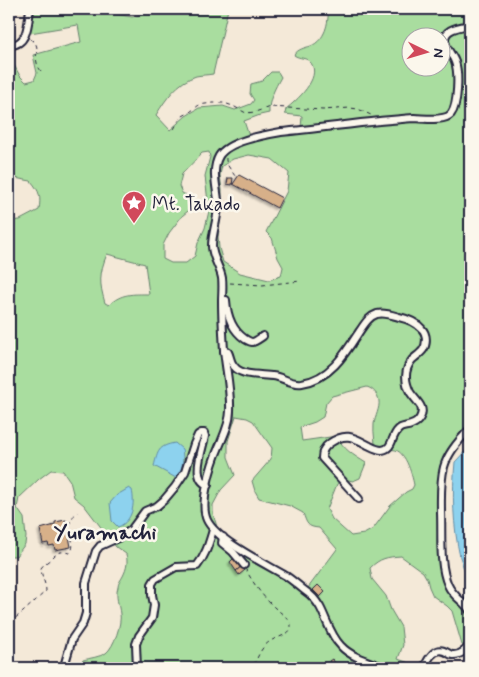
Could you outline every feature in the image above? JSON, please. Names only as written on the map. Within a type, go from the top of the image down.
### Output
[{"type":"street","points":[[9,45],[15,46],[25,37],[30,9]]},
{"type":"street","points":[[385,668],[358,657],[342,647],[331,631],[320,607],[306,591],[288,578],[232,545],[213,530],[204,514],[204,500],[212,465],[228,422],[230,411],[224,351],[222,282],[212,246],[218,212],[216,164],[219,156],[225,150],[248,140],[281,132],[382,121],[416,118],[439,119],[447,117],[451,114],[454,106],[457,75],[455,63],[446,45],[445,38],[454,28],[470,25]]},
{"type":"street","points":[[222,282],[225,287],[226,307],[233,327],[250,342],[254,342],[263,336]]},
{"type":"street","points":[[224,351],[228,352],[236,369],[242,372],[275,376],[293,383],[302,383],[318,378],[334,367],[345,355],[368,320],[375,314],[382,313],[409,320],[421,327],[425,332],[424,349],[412,360],[407,368],[406,375],[406,384],[421,408],[420,420],[416,424],[402,427],[398,430],[388,448],[384,450],[357,439],[343,436],[336,438],[325,446],[322,452],[322,458],[358,499]]},
{"type":"street","points":[[470,429],[449,454],[444,466],[441,489],[442,550],[446,580],[453,594],[470,611]]},
{"type":"street","points":[[62,668],[72,639],[83,623],[86,613],[86,583],[96,551],[100,546],[131,530],[145,511],[164,500],[185,472],[194,444],[201,433],[204,433],[205,436],[198,472],[199,478],[204,484],[208,485]]},
{"type":"street","points":[[137,668],[136,644],[139,636],[152,618],[154,605],[152,584],[155,579],[176,567],[197,566],[203,560],[208,549],[213,530]]},
{"type":"street","points":[[223,537],[222,543],[244,565]]},
{"type":"street","points":[[424,668],[429,658],[435,652],[441,650],[454,655],[459,654],[466,650],[470,645],[470,641]]},
{"type":"path","points":[[25,37],[35,42],[37,46],[37,63],[41,71]]},
{"type":"path","points":[[174,128],[182,117],[194,108],[212,103],[224,103],[246,113],[270,108],[324,110],[350,108],[358,109],[382,121]]},
{"type":"path","points":[[226,156],[225,160],[235,176]]},
{"type":"path","points":[[222,282],[262,285],[301,281]]},
{"type":"path","points":[[9,623],[46,591],[40,568],[55,553],[70,553],[73,550],[74,546],[70,528],[72,518],[78,512]]},
{"type":"path","points":[[206,668],[252,667],[258,654],[267,643],[274,638],[286,634],[291,628],[287,619],[260,592],[244,565]]},
{"type":"green space","points":[[24,9],[90,9],[132,17],[157,10],[164,12],[175,9],[228,9],[213,74],[196,76],[183,82],[168,97],[156,115],[170,130],[199,108],[223,106],[235,110],[251,104],[254,100],[250,94],[251,84],[262,81],[271,72],[278,72],[281,77],[271,99],[269,113],[244,121],[249,136],[301,128],[302,116],[285,114],[286,109],[296,101],[311,82],[313,69],[309,61],[294,55],[299,50],[311,46],[320,40],[327,25],[328,9],[470,9],[470,424],[460,433],[447,450],[440,467],[437,547],[441,577],[450,595],[463,608],[466,614],[469,632],[465,646],[462,645],[452,611],[433,596],[423,572],[401,556],[384,559],[370,568],[372,579],[386,596],[391,610],[401,627],[403,645],[398,659],[419,668],[368,668],[351,661],[347,668],[79,668],[83,660],[106,653],[119,629],[120,610],[117,591],[118,584],[127,565],[127,560],[126,554],[116,547],[84,505],[74,497],[70,481],[63,471],[51,470],[19,498],[17,508],[24,518],[25,544],[16,556],[9,556],[9,221],[20,220],[39,210],[40,201],[38,191],[31,181],[9,177],[9,56],[20,76],[26,82],[34,80],[37,73],[33,55],[81,42],[78,25],[30,33],[31,21]],"holes":[[[209,152],[210,157],[205,176],[209,211],[205,228],[198,243],[195,256],[186,263],[171,263],[163,259],[163,245],[169,233],[182,216],[194,206],[192,198],[182,193],[179,186],[182,174],[202,153]],[[249,155],[272,159],[289,173],[287,191],[266,232],[272,238],[283,267],[281,276],[269,280],[240,273],[223,262],[218,237],[222,208],[220,175],[222,166],[233,159]],[[107,254],[145,264],[149,294],[128,295],[118,298],[109,305],[105,303],[101,273]],[[367,387],[373,390],[378,396],[379,401],[374,424],[375,452],[387,453],[390,450],[400,452],[407,462],[412,475],[414,485],[412,489],[390,506],[373,529],[364,534],[351,536],[332,519],[327,509],[337,484],[344,479],[353,481],[360,478],[366,463],[345,448],[337,436],[302,441],[300,427],[323,417],[326,403],[332,396]],[[236,416],[253,421],[272,448],[271,459],[252,481],[259,498],[290,506],[303,513],[308,524],[319,528],[337,549],[308,588],[235,544],[218,530],[213,514],[213,505],[221,490],[235,475],[228,457],[228,441]]]},
{"type":"water","points":[[175,443],[182,449],[183,457],[182,468],[176,478],[154,466],[160,450],[165,446]]},
{"type":"water","points":[[470,446],[470,587],[460,557],[453,498],[455,462]]},
{"type":"water","points":[[129,488],[132,490],[133,495],[132,512],[127,521],[118,527],[112,521],[110,503],[117,495]]},
{"type":"building","points":[[239,175],[282,198],[277,208],[233,184]]},
{"type":"building","points":[[228,178],[233,178],[232,185],[227,184]]},
{"type":"building","points":[[66,520],[71,547],[55,550],[54,545],[43,544],[40,529],[55,525],[55,522]]},
{"type":"building","points":[[235,557],[242,566],[236,571],[230,562]]},
{"type":"building","points":[[242,566],[245,570],[239,575],[236,571]]},
{"type":"building","points":[[318,585],[325,592],[320,597],[313,590]]},
{"type":"building","points":[[332,659],[337,665],[333,667],[329,661]]},
{"type":"place","name":"Mt. Takado","points":[[134,224]]},
{"type":"district","name":"Yuramachi","points":[[105,532]]}]
